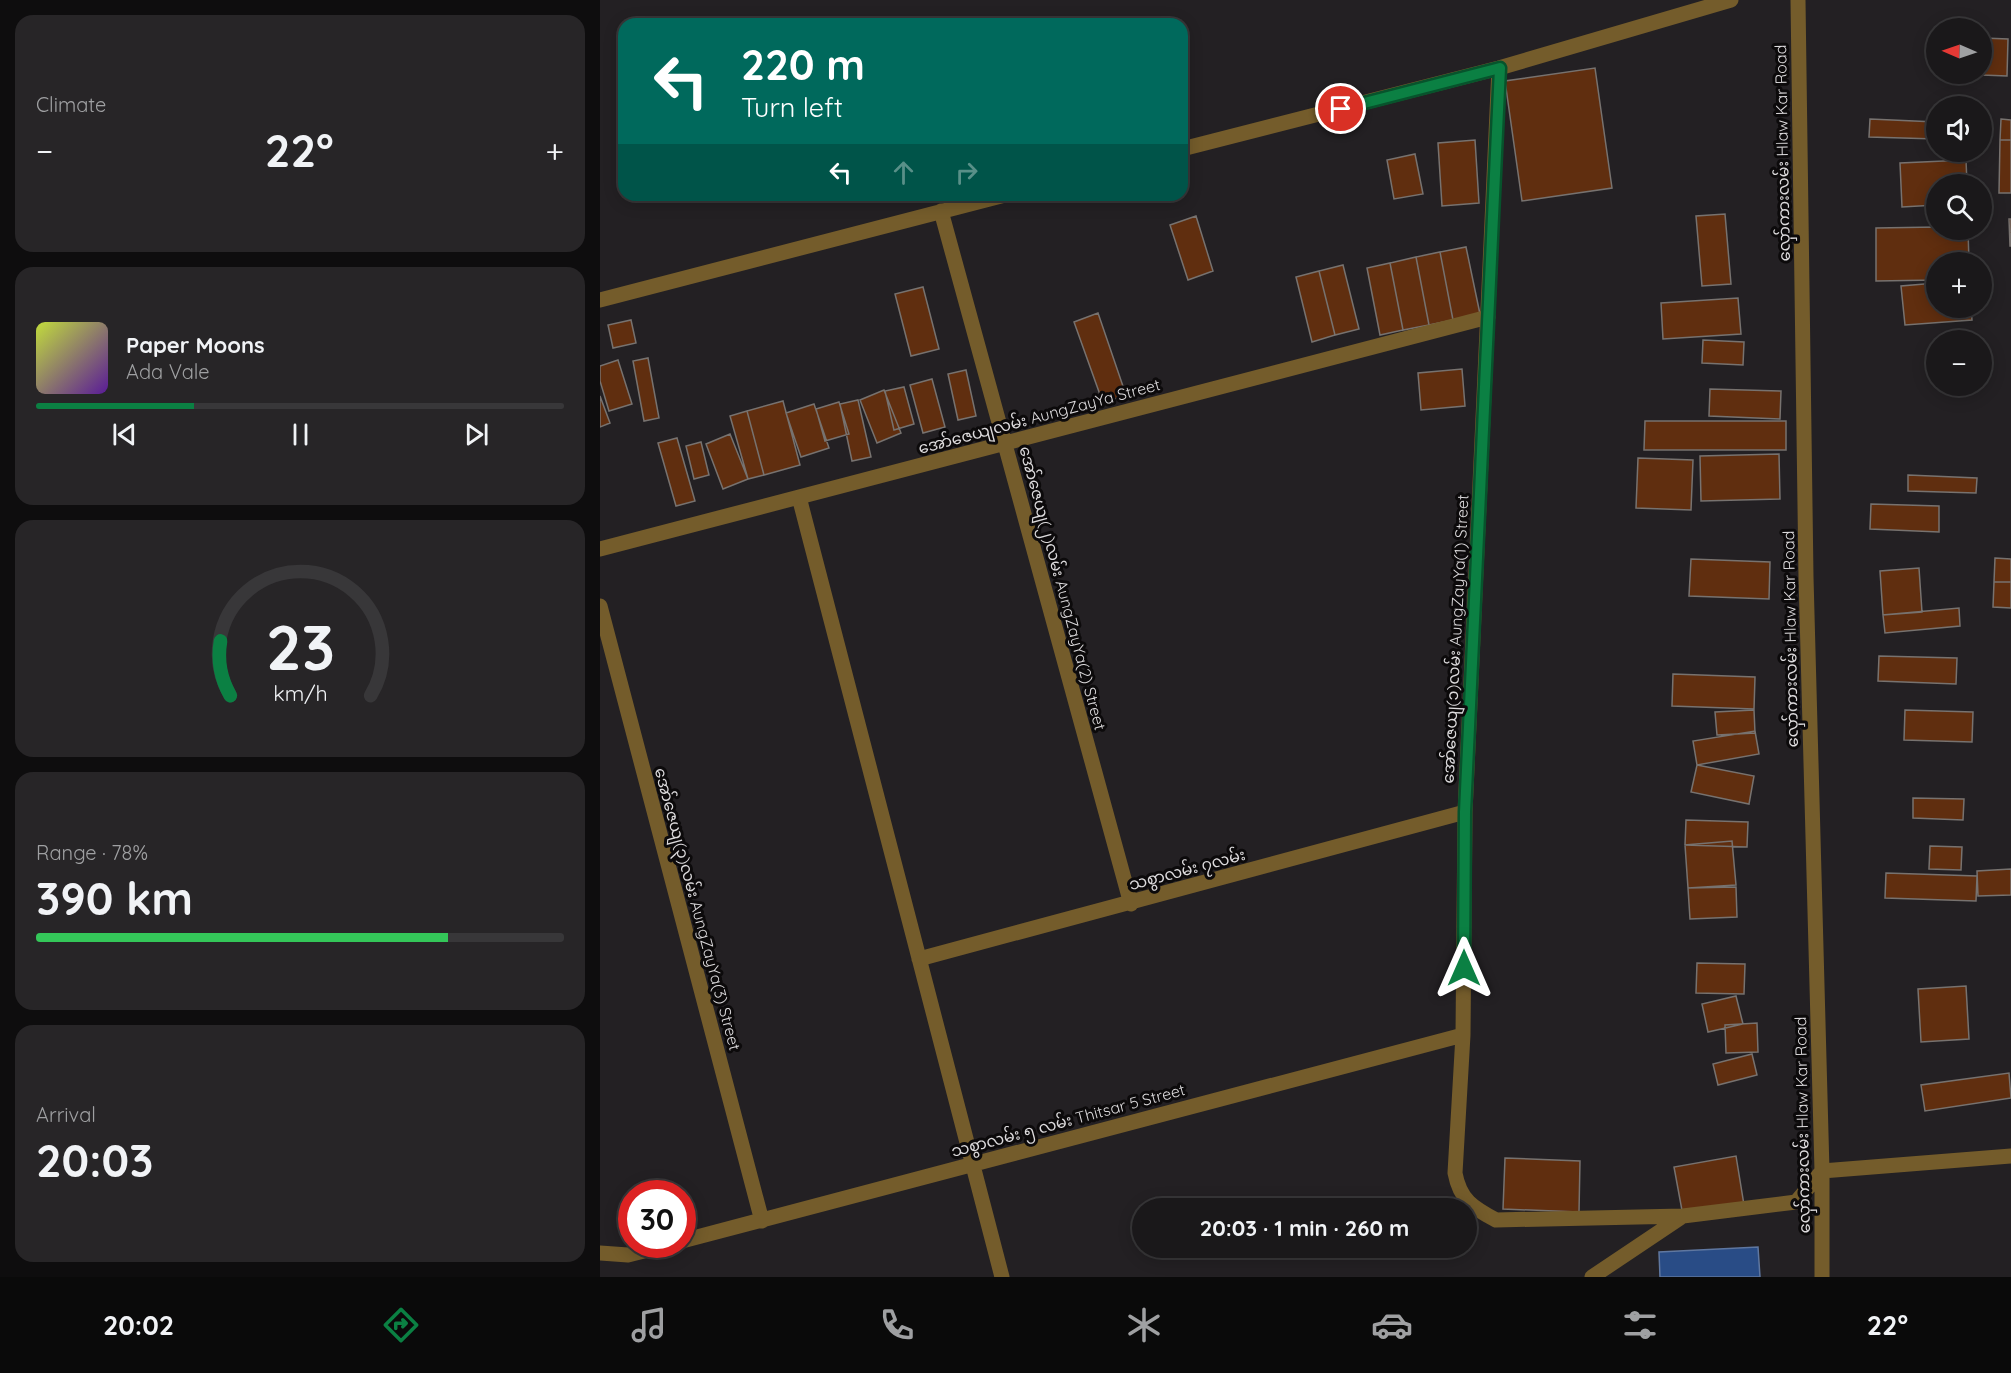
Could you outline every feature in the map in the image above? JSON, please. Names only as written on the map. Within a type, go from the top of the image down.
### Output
[{"type":"street","points":[[1188,148],[1500,68],[1731,0]]},
{"type":"street","name":"လှော်ကားလမ်း Hlaw Kar Road","points":[[1798,0],[1806,577],[1822,1171],[1822,1277]]},
{"type":"street","name":"အော်ဇေယျ(၁)လမ်း AungZayYa(1) Street","points":[[1500,68],[1465,812],[1463,1035],[1455,1173],[1458,1191],[1471,1207],[1496,1220],[1683,1216]]},
{"type":"street","points":[[600,300],[982,201]]},
{"type":"street","name":"အော်ဇေယျ(၂)လမ်း AungZayYa(2) Street","points":[[941,212],[1131,904]]},
{"type":"street","name":"အော်ဇေယျလမ်း AungZayYa Street","points":[[600,549],[1488,317]]},
{"type":"street","points":[[799,497],[1002,1277]]},
{"type":"street","name":"အော်ဇေယျ(၃)လမ်း AungZayYa(3) Street","points":[[600,606],[762,1221]]},
{"type":"street","name":"သစွာလမ်း ၇လမ်း","points":[[919,959],[1131,904],[1465,812]]},
{"type":"street","name":"သစွာလမ်း ၅ လမ်း Thitsar 5 Street","points":[[696,1238],[1463,1035]]},
{"type":"street","points":[[1592,1277],[1683,1216],[1796,1202],[1822,1171],[2011,1155]]},
{"type":"street","points":[[600,1253],[618,1254]]},
{"type":"water","points":[[1758,1247],[1760,1277],[1660,1277],[1659,1252]]},
{"type":"building","points":[[1992,38],[2008,39],[2007,76],[1992,75]]},
{"type":"building","points":[[1595,68],[1612,188],[1522,201],[1505,81]]},
{"type":"building","points":[[1870,119],[1926,122],[1926,139],[1869,137]]},
{"type":"building","points":[[2001,119],[2011,120],[2011,140],[2000,140]]},
{"type":"building","points":[[1475,140],[1479,203],[1442,206],[1438,143]]},
{"type":"building","points":[[2000,140],[2011,140],[2011,193],[1999,193]]},
{"type":"building","points":[[1415,154],[1423,194],[1394,199],[1387,160]]},
{"type":"building","points":[[1966,162],[1967,174],[1926,174],[1926,206],[1902,207],[1900,163]]},
{"type":"building","points":[[1725,214],[1731,284],[1702,286],[1696,216]]},
{"type":"building","points":[[1196,216],[1213,271],[1188,280],[1170,225]]},
{"type":"building","points":[[2009,219],[2011,219],[2011,246],[2010,246]]},
{"type":"building","points":[[1926,227],[1926,240],[1968,240],[1969,252],[1926,252],[1926,280],[1876,281],[1876,228]]},
{"type":"building","points":[[1466,247],[1480,314],[1453,320],[1440,252]]},
{"type":"building","points":[[1440,252],[1453,320],[1429,325],[1416,257]]},
{"type":"building","points":[[1416,257],[1429,325],[1403,330],[1390,263]]},
{"type":"building","points":[[1390,263],[1403,330],[1380,335],[1367,268]]},
{"type":"building","points":[[1343,265],[1359,329],[1335,335],[1319,271]]},
{"type":"building","points":[[1319,271],[1335,335],[1312,342],[1296,277]]},
{"type":"building","points":[[1926,284],[1926,318],[1972,318],[1972,320],[1905,325],[1901,286]]},
{"type":"building","points":[[923,287],[939,349],[911,356],[895,294]]},
{"type":"building","points":[[1738,298],[1741,334],[1663,339],[1661,303]]},
{"type":"building","points":[[1098,313],[1126,395],[1103,403],[1074,322]]},
{"type":"building","points":[[631,320],[636,343],[613,348],[608,325]]},
{"type":"building","points":[[1703,340],[1744,342],[1743,365],[1702,363]]},
{"type":"building","points":[[648,358],[659,418],[644,421],[633,361]]},
{"type":"building","points":[[618,360],[632,404],[609,411],[600,381],[600,366]]},
{"type":"building","points":[[1462,369],[1465,406],[1421,410],[1418,373]]},
{"type":"building","points":[[966,370],[976,416],[958,420],[948,374]]},
{"type":"building","points":[[932,379],[945,427],[923,433],[910,385]]},
{"type":"building","points":[[904,387],[914,424],[894,430],[885,391]]},
{"type":"building","points":[[1710,389],[1781,391],[1780,419],[1709,416]]},
{"type":"building","points":[[884,390],[901,433],[877,443],[860,400]]},
{"type":"building","points":[[600,396],[610,423],[600,427]]},
{"type":"building","points":[[858,400],[871,457],[852,461],[840,404]]},
{"type":"building","points":[[783,401],[800,465],[764,475],[747,411]]},
{"type":"building","points":[[839,402],[849,434],[825,441],[816,409]]},
{"type":"building","points":[[814,404],[829,448],[801,457],[786,413]]},
{"type":"building","points":[[747,411],[764,475],[748,479],[730,416]]},
{"type":"building","points":[[1645,421],[1786,421],[1786,450],[1644,450]]},
{"type":"building","points":[[730,434],[748,479],[723,489],[706,444]]},
{"type":"building","points":[[677,438],[695,501],[676,506],[658,443]]},
{"type":"building","points":[[701,442],[709,475],[694,479],[686,446]]},
{"type":"building","points":[[1779,454],[1780,499],[1701,501],[1700,456]]},
{"type":"building","points":[[1638,458],[1693,460],[1691,510],[1636,508]]},
{"type":"building","points":[[1908,475],[1977,478],[1976,493],[1908,491]]},
{"type":"building","points":[[1871,504],[1939,506],[1939,532],[1870,529]]},
{"type":"building","points":[[1995,558],[2011,559],[2011,582],[1994,582]]},
{"type":"building","points":[[1691,559],[1770,562],[1769,599],[1689,596]]},
{"type":"building","points":[[1919,568],[1922,612],[1883,615],[1880,571]]},
{"type":"building","points":[[1994,582],[2011,582],[2011,608],[1993,607]]},
{"type":"building","points":[[1959,608],[1960,626],[1885,633],[1883,615]]},
{"type":"building","points":[[1879,656],[1957,658],[1956,684],[1878,681]]},
{"type":"building","points":[[1673,674],[1755,677],[1754,709],[1672,706]]},
{"type":"building","points":[[1754,710],[1755,733],[1717,735],[1715,712]]},
{"type":"building","points":[[1905,710],[1973,712],[1972,742],[1904,740]]},
{"type":"building","points":[[1755,731],[1759,754],[1697,765],[1693,741]]},
{"type":"building","points":[[1697,765],[1754,776],[1749,804],[1691,792]]},
{"type":"building","points":[[1913,798],[1964,799],[1963,820],[1913,818]]},
{"type":"building","points":[[1686,820],[1748,822],[1747,847],[1685,845]]},
{"type":"building","points":[[1732,841],[1736,885],[1688,888],[1685,845]]},
{"type":"building","points":[[1930,846],[1962,847],[1961,870],[1929,869]]},
{"type":"building","points":[[2011,869],[2011,895],[1978,896],[1977,871]]},
{"type":"building","points":[[1886,873],[1977,876],[1976,901],[1885,898]]},
{"type":"building","points":[[1736,887],[1737,917],[1690,919],[1688,888]]},
{"type":"building","points":[[1697,963],[1745,964],[1744,994],[1696,993]]},
{"type":"building","points":[[1966,986],[1969,1039],[1921,1042],[1918,989]]},
{"type":"building","points":[[1736,996],[1743,1024],[1708,1032],[1702,1004]]},
{"type":"building","points":[[1757,1023],[1758,1052],[1726,1053],[1725,1025]]},
{"type":"building","points":[[1752,1054],[1757,1075],[1718,1085],[1713,1064]]},
{"type":"building","points":[[2009,1073],[2011,1098],[1925,1111],[1921,1085]]},
{"type":"building","points":[[1736,1156],[1744,1205],[1683,1216],[1674,1167]]},
{"type":"building","points":[[1505,1158],[1580,1161],[1579,1212],[1503,1209]]},
{"type":"route","points":[[1341,109],[1500,68],[1465,812],[1464,968]]}]
